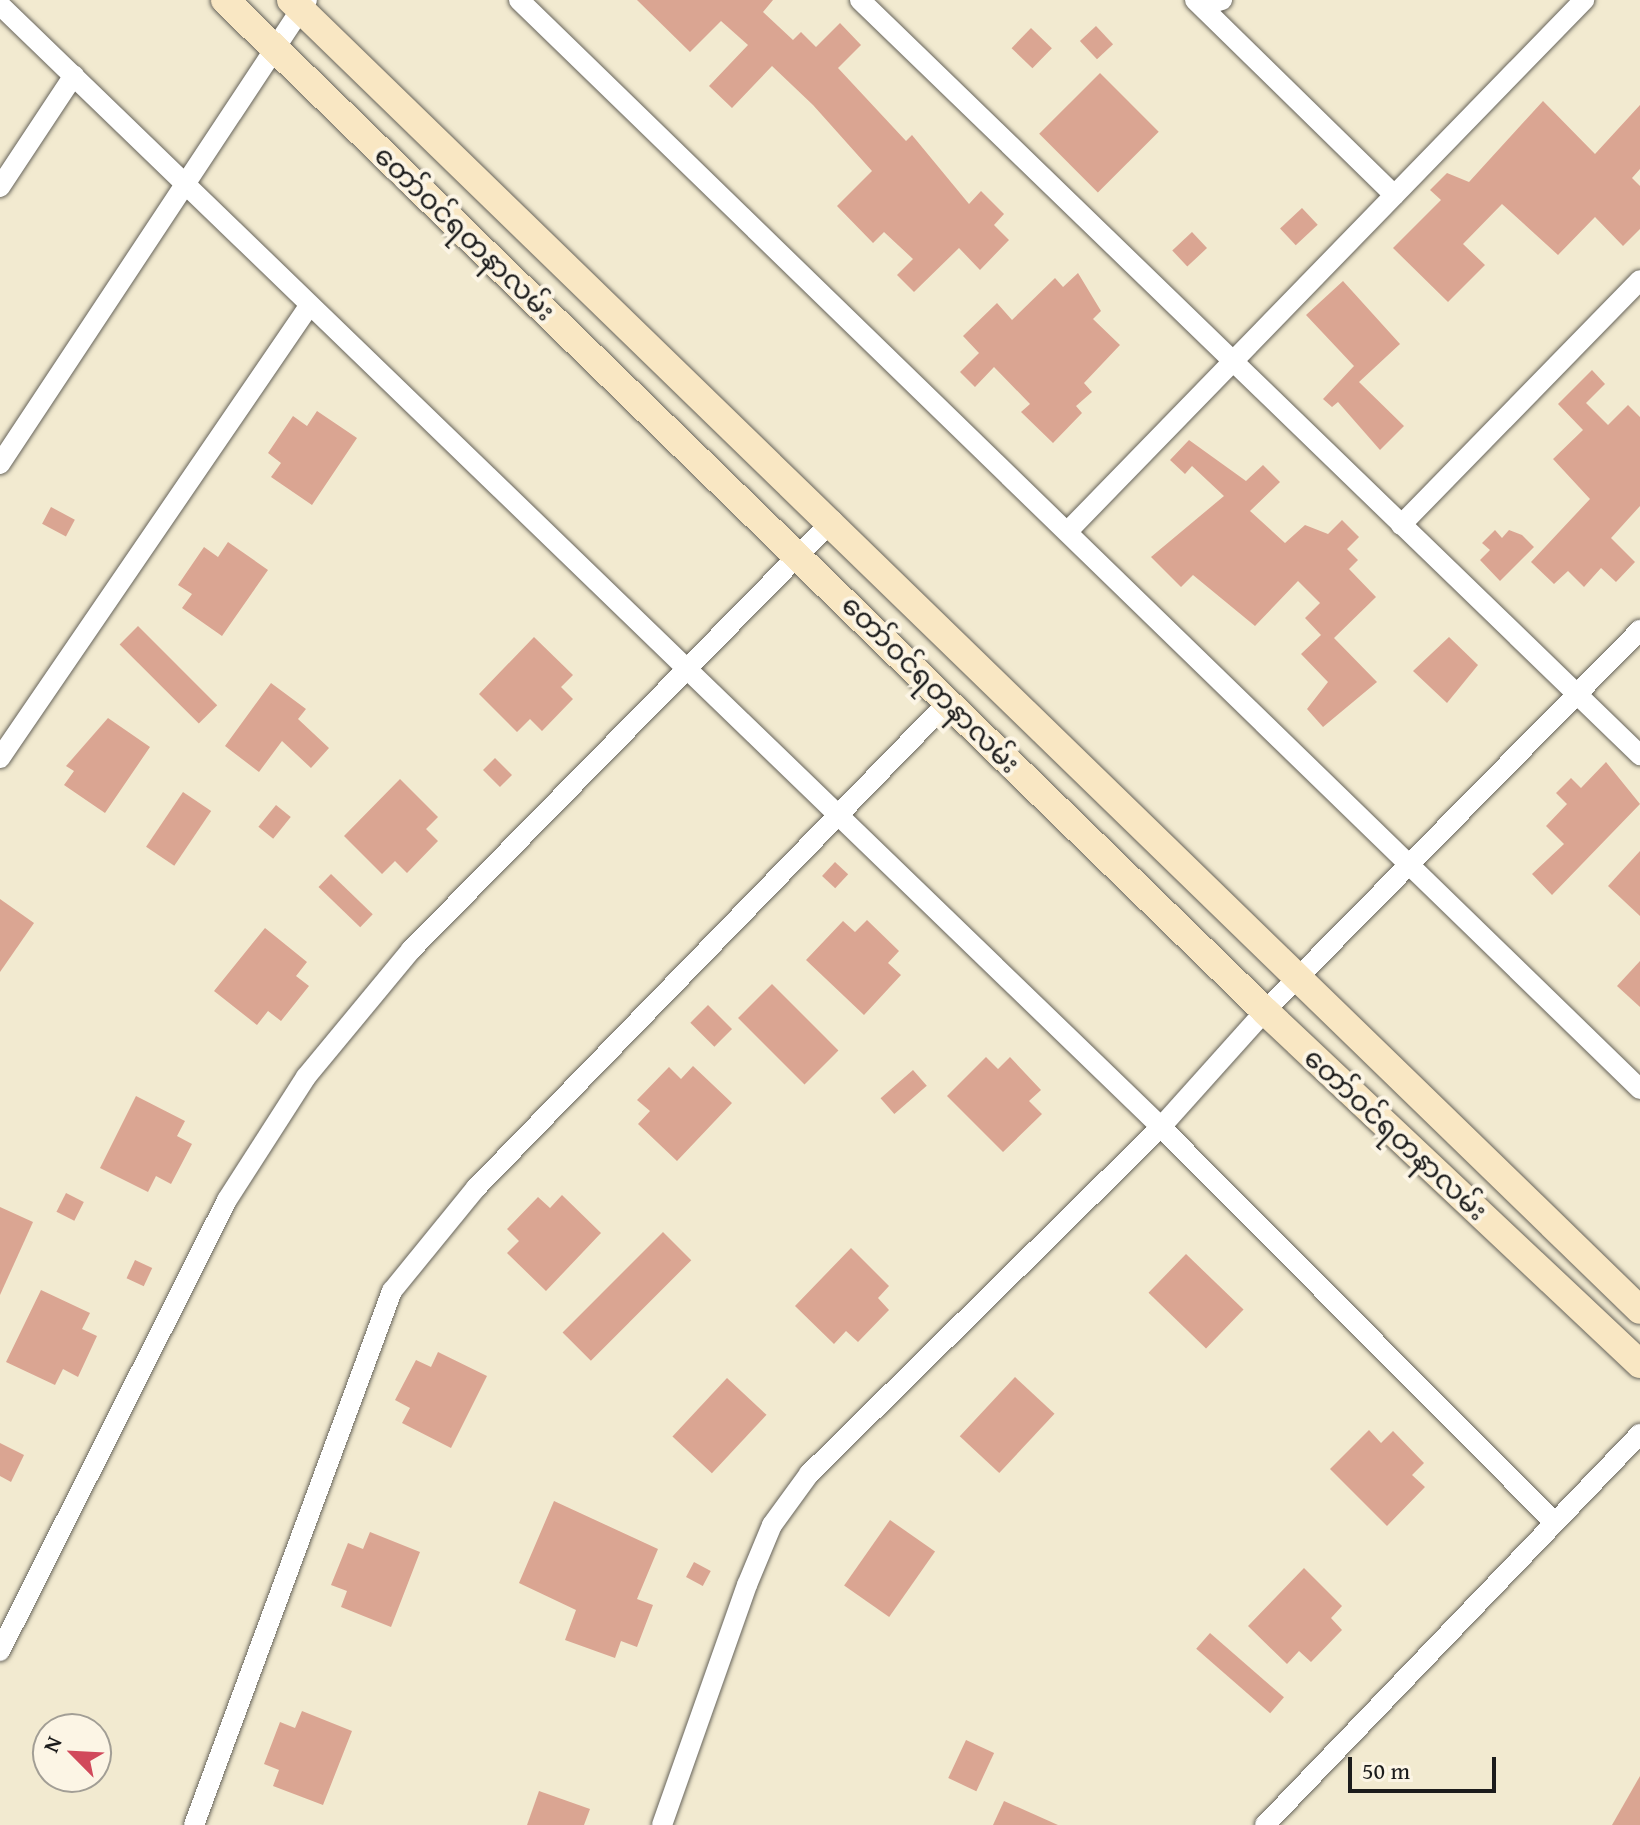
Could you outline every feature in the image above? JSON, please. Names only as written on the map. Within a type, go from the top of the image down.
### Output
[{"type":"main road","name":"တော်ဝင်ရတနာလမ်း","points":[[225,0],[800,555],[1265,1011],[1640,1364]]},
{"type":"main road","name":"တော်ဝင်ရတနာလမ်း","points":[[299,3],[833,520],[1640,1310]]},
{"type":"street","points":[[519,0],[1070,529],[1411,868],[1640,1089]]},
{"type":"street","points":[[860,0],[1640,755]]},
{"type":"street","points":[[1199,3],[1222,0]]},
{"type":"street","points":[[1070,529],[1584,0]]},
{"type":"street","points":[[0,464],[185,190],[275,49],[299,3]]},
{"type":"street","points":[[1199,3],[1394,195]]},
{"type":"street","points":[[0,5],[74,75],[185,190],[1161,1127],[1553,1521]]},
{"type":"street","points":[[0,187],[74,75]]},
{"type":"street","points":[[1401,525],[1640,280]]},
{"type":"street","points":[[0,758],[309,306]]},
{"type":"street","points":[[0,1651],[227,1200],[306,1077],[411,950],[689,671],[833,520]]},
{"type":"street","points":[[662,1825],[772,1525],[809,1474],[1161,1127],[1265,1011],[1411,868],[1640,630]]},
{"type":"street","points":[[194,1825],[392,1291],[476,1188],[834,815],[948,702]]},
{"type":"street","points":[[1265,1825],[1553,1521],[1640,1434]]},
{"type":"building","points":[[637,0],[773,0],[763,12],[793,40],[801,32],[816,47],[840,23],[861,45],[838,68],[906,141],[912,135],[969,204],[981,191],[1004,214],[994,225],[1009,240],[980,270],[959,248],[914,292],[897,275],[913,259],[884,232],[873,243],[837,206],[872,171],[813,105],[772,66],[732,108],[709,86],[748,45],[721,21],[690,52]]},
{"type":"building","points":[[1096,26],[1113,44],[1097,59],[1080,41]]},
{"type":"building","points":[[1031,28],[1052,48],[1032,68],[1012,48]]},
{"type":"building","points":[[1100,73],[1159,132],[1098,193],[1039,134]]},
{"type":"building","points":[[1543,101],[1595,154],[1640,105],[1640,169],[1632,178],[1640,186],[1640,229],[1623,246],[1595,217],[1558,255],[1502,204],[1463,244],[1485,265],[1448,302],[1393,248],[1441,200],[1430,190],[1447,173],[1469,182]]},
{"type":"building","points":[[1302,208],[1318,225],[1296,245],[1280,228]]},
{"type":"building","points":[[1192,232],[1207,248],[1187,267],[1172,250]]},
{"type":"building","points":[[1078,273],[1101,311],[1093,319],[1120,345],[1084,383],[1092,392],[1076,406],[1082,413],[1053,443],[1021,412],[1030,404],[994,367],[975,387],[960,372],[979,353],[963,336],[997,303],[1012,320],[1055,278],[1063,287]]},
{"type":"building","points":[[1343,281],[1400,344],[1359,382],[1404,426],[1380,450],[1338,402],[1332,407],[1323,399],[1354,366],[1306,315]]},
{"type":"building","points":[[1592,370],[1605,384],[1586,403],[1608,425],[1628,405],[1640,417],[1640,506],[1611,538],[1635,562],[1616,582],[1601,568],[1584,587],[1568,571],[1554,584],[1531,562],[1590,499],[1553,459],[1583,430],[1558,404]]},
{"type":"building","points":[[317,411],[357,438],[312,505],[271,477],[281,463],[268,453],[293,416],[307,426]]},
{"type":"building","points":[[1189,440],[1246,481],[1263,465],[1280,482],[1250,511],[1285,543],[1305,525],[1328,534],[1342,520],[1359,537],[1347,549],[1358,560],[1349,569],[1376,597],[1334,638],[1377,682],[1323,727],[1307,709],[1328,682],[1301,654],[1321,635],[1305,618],[1320,603],[1298,581],[1255,626],[1193,575],[1181,587],[1151,557],[1224,496],[1192,466],[1185,474],[1170,460]]},
{"type":"building","points":[[51,507],[75,520],[66,536],[42,524]]},
{"type":"building","points":[[1495,530],[1502,538],[1509,530],[1522,535],[1534,547],[1500,581],[1480,560],[1490,550],[1482,543]]},
{"type":"building","points":[[228,542],[268,570],[222,636],[182,608],[192,594],[178,585],[204,547],[218,557]]},
{"type":"building","points":[[138,626],[217,705],[199,724],[120,644]]},
{"type":"building","points":[[534,637],[573,675],[561,687],[573,699],[542,731],[530,719],[517,732],[479,694]]},
{"type":"building","points":[[1449,637],[1478,665],[1447,703],[1413,671]]},
{"type":"building","points":[[271,683],[306,709],[298,719],[329,748],[311,768],[282,741],[259,772],[225,746]]},
{"type":"building","points":[[108,718],[150,747],[105,813],[64,785],[74,771],[66,766]]},
{"type":"building","points":[[495,758],[512,775],[500,787],[483,770]]},
{"type":"building","points":[[1606,762],[1640,804],[1552,895],[1532,874],[1564,844],[1546,826],[1567,804],[1556,793],[1571,778],[1581,788]]},
{"type":"building","points":[[400,779],[438,817],[426,829],[438,841],[407,873],[395,861],[382,874],[344,836]]},
{"type":"building","points":[[183,792],[211,811],[174,866],[146,847]]},
{"type":"building","points":[[276,805],[291,817],[273,839],[258,827]]},
{"type":"building","points":[[1640,851],[1640,916],[1608,886]]},
{"type":"building","points":[[835,862],[848,874],[835,888],[822,876]]},
{"type":"building","points":[[331,874],[373,914],[360,927],[318,887]]},
{"type":"building","points":[[0,899],[34,923],[0,972]]},
{"type":"building","points":[[867,920],[899,951],[888,963],[901,975],[864,1015],[806,960],[843,921],[855,932]]},
{"type":"building","points":[[265,928],[307,962],[296,976],[309,986],[281,1021],[268,1011],[257,1025],[214,991]]},
{"type":"building","points":[[1640,961],[1640,1007],[1617,986]]},
{"type":"building","points":[[772,984],[838,1050],[805,1084],[738,1018]]},
{"type":"building","points":[[708,1005],[732,1029],[714,1047],[690,1023]]},
{"type":"building","points":[[986,1057],[998,1069],[1010,1057],[1041,1090],[1029,1101],[1042,1114],[1003,1152],[947,1096]]},
{"type":"building","points":[[693,1066],[732,1103],[677,1161],[638,1124],[650,1111],[637,1100],[669,1067],[681,1079]]},
{"type":"building","points":[[913,1070],[927,1086],[894,1114],[881,1098]]},
{"type":"building","points":[[136,1096],[185,1121],[177,1136],[192,1144],[171,1184],[156,1176],[148,1192],[100,1168]]},
{"type":"building","points":[[66,1193],[84,1202],[74,1221],[56,1212]]},
{"type":"building","points":[[562,1195],[601,1233],[546,1291],[507,1253],[519,1241],[507,1229],[538,1197],[550,1208]]},
{"type":"building","points":[[0,1207],[33,1222],[0,1295]]},
{"type":"building","points":[[663,1232],[691,1260],[591,1361],[563,1332]]},
{"type":"building","points":[[851,1248],[889,1286],[878,1298],[889,1310],[858,1342],[846,1331],[834,1344],[795,1306]]},
{"type":"building","points":[[1186,1254],[1244,1310],[1206,1348],[1148,1293]]},
{"type":"building","points":[[135,1260],[152,1268],[144,1286],[127,1278]]},
{"type":"building","points":[[41,1290],[90,1313],[82,1329],[97,1336],[78,1377],[63,1369],[55,1385],[6,1362]]},
{"type":"building","points":[[438,1352],[487,1376],[451,1448],[402,1423],[410,1408],[395,1400],[416,1360],[431,1367]]},
{"type":"building","points":[[1015,1377],[1054,1414],[999,1473],[960,1436]]},
{"type":"building","points":[[727,1378],[766,1415],[712,1473],[672,1437]]},
{"type":"building","points":[[1369,1430],[1381,1443],[1393,1431],[1424,1463],[1412,1475],[1425,1487],[1387,1526],[1330,1469]]},
{"type":"building","points":[[0,1443],[24,1455],[11,1482],[0,1476]]},
{"type":"building","points":[[554,1501],[658,1549],[637,1599],[653,1605],[637,1647],[621,1641],[615,1658],[565,1640],[576,1610],[519,1583]]},
{"type":"building","points":[[890,1520],[935,1552],[889,1617],[844,1586]]},
{"type":"building","points":[[370,1532],[420,1552],[391,1627],[341,1607],[347,1591],[331,1585],[348,1543],[363,1549]]},
{"type":"building","points":[[694,1562],[711,1571],[703,1586],[686,1577]]},
{"type":"building","points":[[1304,1568],[1342,1606],[1331,1618],[1342,1630],[1311,1662],[1299,1651],[1287,1664],[1248,1626]]},
{"type":"building","points":[[1210,1633],[1284,1697],[1270,1713],[1196,1649]]},
{"type":"building","points":[[302,1711],[352,1731],[323,1805],[273,1786],[279,1770],[264,1764],[280,1722],[295,1728]]},
{"type":"building","points":[[966,1740],[994,1753],[976,1791],[948,1778]]},
{"type":"building","points":[[1640,1776],[1640,1825],[1612,1825]]},
{"type":"building","points":[[539,1791],[590,1809],[584,1825],[527,1825]]},
{"type":"building","points":[[1004,1801],[1058,1825],[993,1825]]}]
